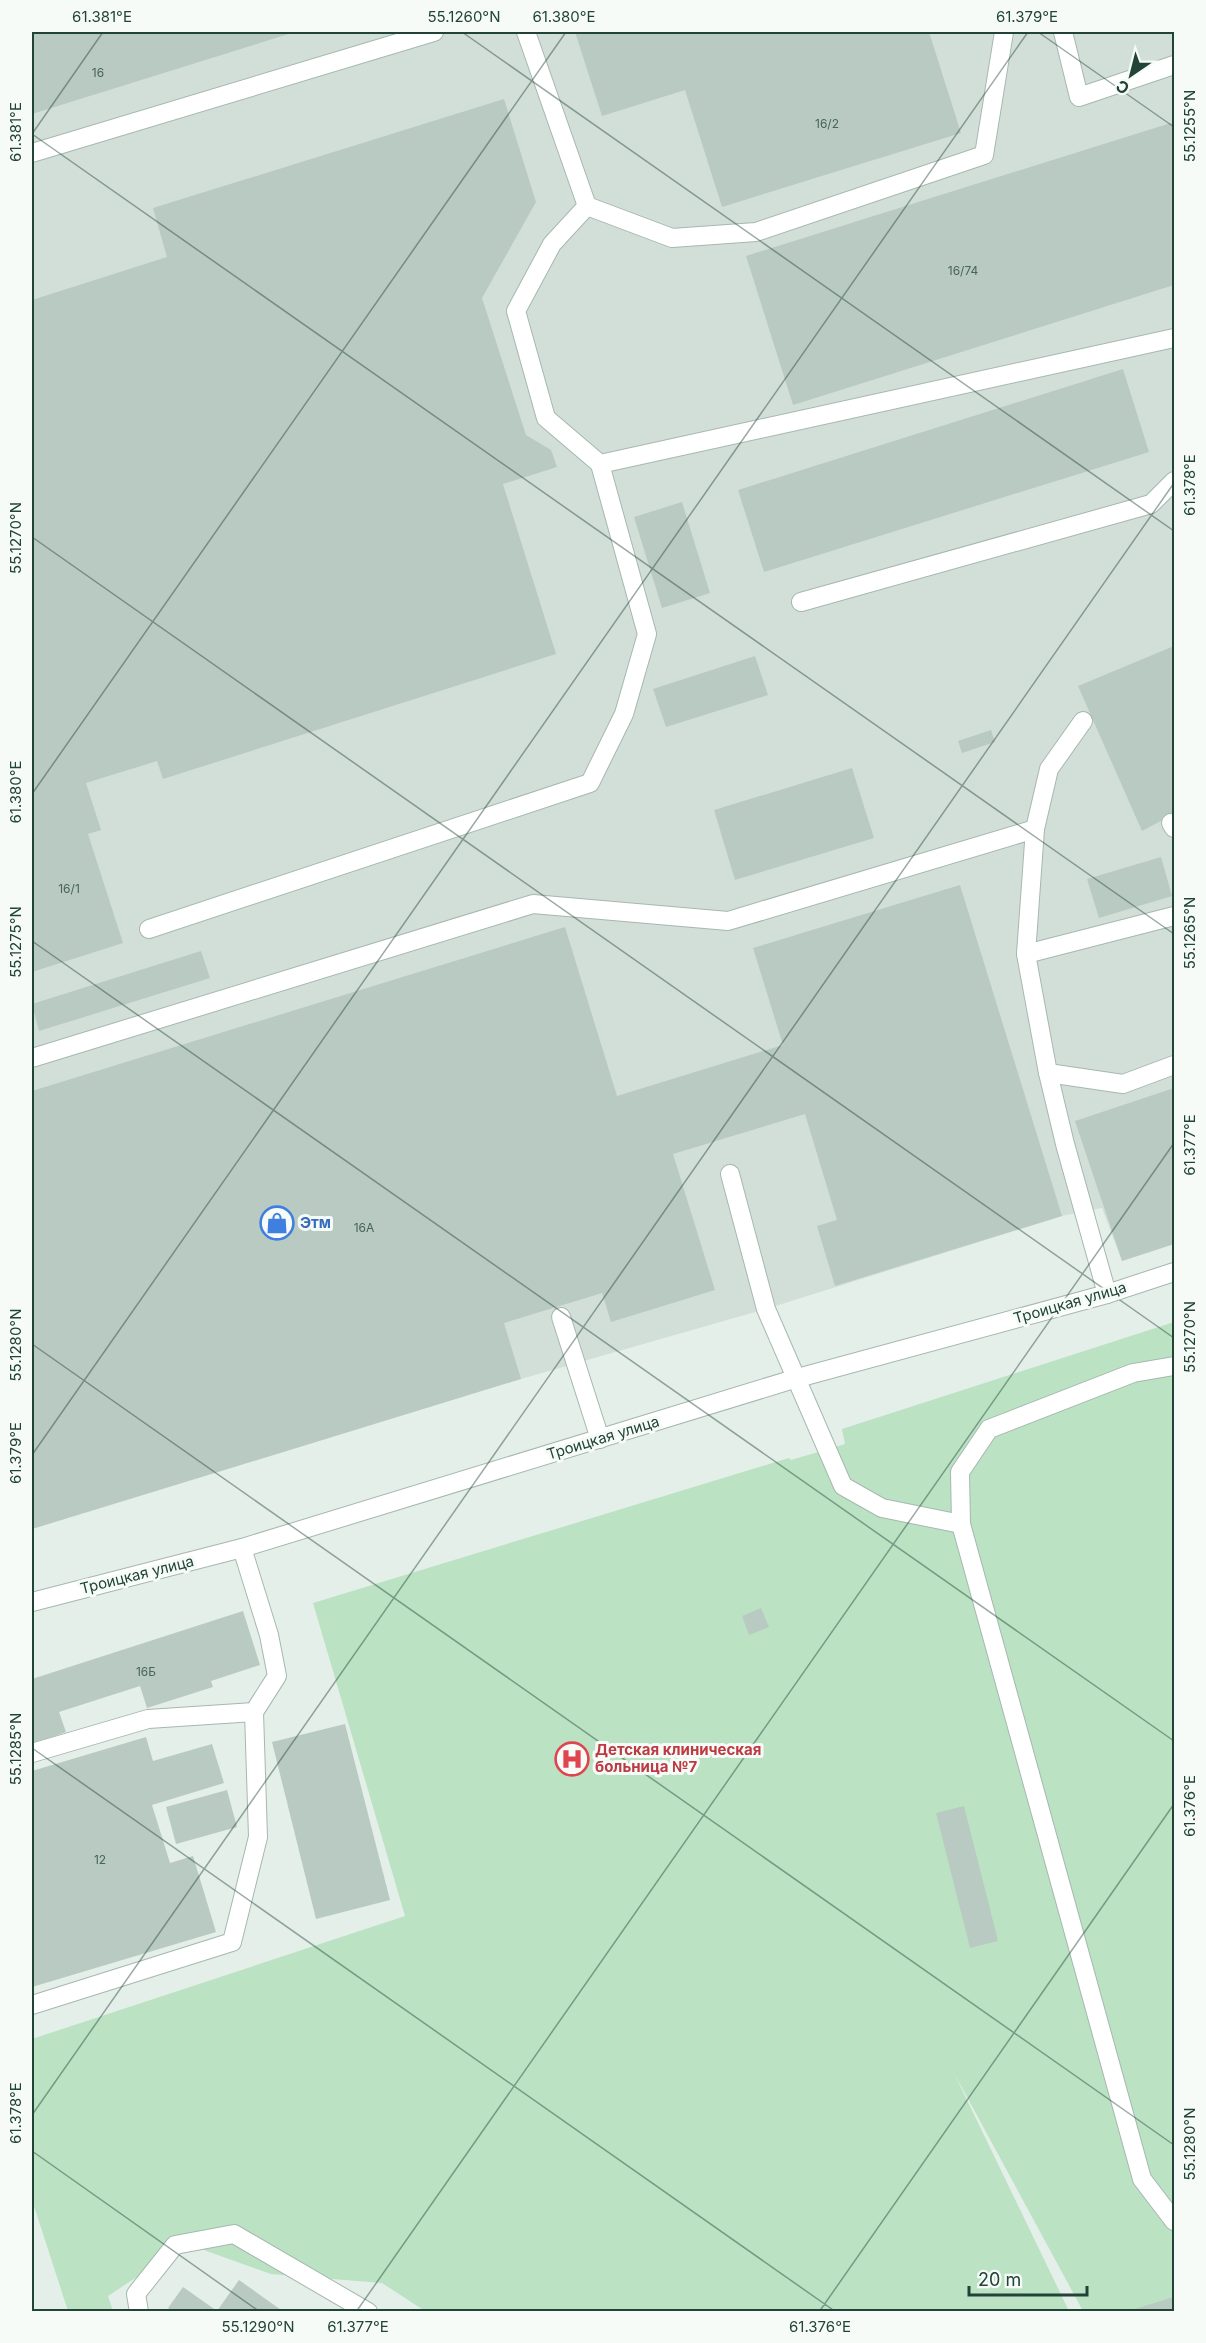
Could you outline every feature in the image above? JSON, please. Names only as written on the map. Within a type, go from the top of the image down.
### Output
[{"type":"street","points":[[32,153],[434,32]]},
{"type":"street","points":[[526,32],[587,206]]},
{"type":"street","points":[[587,206],[672,238],[756,232],[984,154],[1004,32]]},
{"type":"street","points":[[1063,32],[1079,97],[1174,65]]},
{"type":"street","points":[[149,929],[590,783],[624,714],[648,634],[600,464],[546,418],[516,311],[552,244],[587,206]]},
{"type":"street","points":[[600,464],[1174,338]]},
{"type":"street","points":[[801,602],[1151,504],[1174,480]]},
{"type":"street","points":[[1083,721],[1049,769],[1035,829],[1026,954],[1048,1072],[1065,1144],[1107,1294]]},
{"type":"street","points":[[32,1058],[533,904],[728,921],[1035,829]]},
{"type":"street","points":[[1026,954],[1174,916]]},
{"type":"street","points":[[1048,1072],[1123,1084],[1174,1065]]},
{"type":"street","points":[[730,1174],[766,1309],[794,1379],[843,1486],[882,1508],[961,1524]]},
{"type":"street","name":"Троицкая улица","points":[[32,1602],[242,1548],[794,1379],[1107,1294],[1174,1272]]},
{"type":"street","points":[[561,1317],[600,1439]]},
{"type":"street","points":[[1174,1366],[1133,1373],[990,1429],[960,1472],[961,1524],[1142,2179],[1174,2221]]},
{"type":"street","points":[[32,2005],[232,1942],[258,1837],[254,1712],[277,1676],[269,1635],[242,1548]]},
{"type":"street","points":[[32,1753],[148,1719],[254,1712]]},
{"type":"street","points":[[139,2312],[136,2294],[176,2245],[234,2234],[368,2312]]},
{"type":"shaded area","points":[[32,32],[1174,32],[1174,1244],[1122,1261],[1102,1208],[1062,1216],[766,1309],[521,1379],[32,1529]]},
{"type":"green space","name":"Детская клиническая больница №7","points":[[1174,1322],[1174,2311],[1083,2311],[954,2073],[1069,2311],[425,2311],[382,2283],[271,2274],[187,2244],[108,2296],[113,2311],[68,2311],[32,2200],[32,2039],[405,1916],[313,1603],[789,1458],[791,1460],[845,1444],[842,1429]]},
{"type":"building","points":[[32,32],[295,32],[32,114]]},
{"type":"building","points":[[575,32],[929,32],[961,133],[722,207],[685,90],[602,116]]},
{"type":"building","points":[[504,99],[536,202],[482,298],[526,435],[551,450],[557,467],[503,484],[556,654],[163,779],[157,761],[86,783],[101,830],[88,834],[123,943],[32,972],[32,300],[167,257],[153,208]]},
{"type":"building","points":[[1174,122],[1174,285],[793,405],[746,256]]},
{"type":"building","points":[[1123,369],[1149,452],[764,572],[738,490]]},
{"type":"building","points":[[682,502],[710,593],[662,608],[634,517]]},
{"type":"building","points":[[1174,646],[1174,814],[1142,831],[1078,686]]},
{"type":"building","points":[[755,656],[768,695],[666,727],[653,689]]},
{"type":"building","points":[[991,730],[995,742],[962,753],[958,741]]},
{"type":"building","points":[[852,768],[874,838],[735,880],[714,810]]},
{"type":"building","points":[[1161,857],[1172,896],[1099,918],[1087,879]]},
{"type":"building","points":[[960,885],[1062,1216],[835,1286],[817,1226],[837,1220],[805,1114],[673,1154],[715,1290],[611,1322],[602,1293],[504,1323],[521,1379],[32,1529],[32,1091],[565,927],[617,1096],[783,1045],[753,948]]},
{"type":"building","points":[[201,951],[210,978],[39,1031],[32,1004]]},
{"type":"building","points":[[1174,1088],[1174,1244],[1122,1261],[1075,1121]]},
{"type":"building","points":[[761,1608],[769,1627],[749,1635],[742,1616]]},
{"type":"building","points":[[243,1611],[260,1665],[211,1681],[213,1687],[147,1708],[140,1686],[59,1712],[66,1732],[32,1744],[32,1679]]},
{"type":"building","points":[[345,1724],[390,1900],[316,1919],[272,1742]]},
{"type":"building","points":[[146,1737],[153,1761],[212,1744],[224,1783],[152,1805],[170,1863],[193,1856],[216,1932],[32,1987],[32,1771]]},
{"type":"building","points":[[227,1790],[237,1827],[176,1844],[166,1807]]},
{"type":"building","points":[[964,1806],[998,1941],[970,1948],[936,1813]]},
{"type":"building","points":[[239,2280],[284,2312],[174,2312],[168,2308],[183,2287],[217,2311]]},
{"type":"building","points":[[1174,2297],[1174,2312],[1128,2312],[1128,2311]]},
{"type":"place","name":"Этм","points":[[277,1223]]},
{"type":"place","name":"Детская клиническая больница №7","points":[[572,1759]]}]
